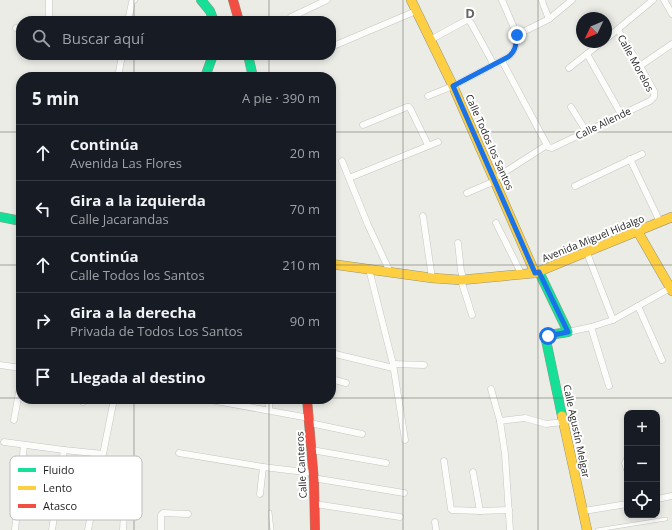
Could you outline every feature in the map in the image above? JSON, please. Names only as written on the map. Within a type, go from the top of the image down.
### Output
[{"type":"street","points":[[49,0],[49,16]]},
{"type":"street","points":[[129,16],[132,2],[134,0]]},
{"type":"street","points":[[202,0],[212,16]]},
{"type":"street","points":[[233,0],[238,16]]},
{"type":"street","points":[[291,16],[327,0]]},
{"type":"street","name":"Calle Todos los Santos","points":[[412,0],[453,86],[537,273],[568,332]]},
{"type":"street","points":[[428,96],[453,86],[502,61],[514,52],[516,48],[517,35],[502,0]]},
{"type":"street","points":[[542,0],[549,19]]},
{"type":"street","points":[[517,35],[549,19],[570,0]]},
{"type":"street","points":[[612,34],[653,0]]},
{"type":"street","points":[[664,0],[672,14]]},
{"type":"street","points":[[336,45],[416,11]]},
{"type":"street","points":[[430,40],[468,20],[471,22],[494,65]]},
{"type":"street","name":"Calle Morelos","points":[[618,30],[654,91],[654,97]]},
{"type":"street","points":[[640,66],[672,44]]},
{"type":"street","points":[[569,68],[594,48]]},
{"type":"street","points":[[587,54],[621,114]]},
{"type":"street","points":[[119,72],[121,60]]},
{"type":"street","points":[[207,72],[210,60]]},
{"type":"street","points":[[249,60],[252,72]]},
{"type":"street","points":[[502,61],[549,147]]},
{"type":"street","name":"Calle Allende","points":[[467,193],[494,180],[549,147],[554,147],[650,101],[654,97]]},
{"type":"street","points":[[363,125],[409,107],[412,110],[428,145]]},
{"type":"street","points":[[572,107],[586,131]]},
{"type":"street","points":[[349,178],[438,142]]},
{"type":"street","points":[[574,186],[642,154]]},
{"type":"street","points":[[630,159],[660,222]]},
{"type":"street","points":[[342,161],[390,272]]},
{"type":"street","points":[[423,216],[432,278]]},
{"type":"street","points":[[0,217],[16,220]]},
{"type":"street","name":"Avenida Miguel Hidalgo","points":[[336,265],[432,278],[462,280],[537,273],[672,218]]},
{"type":"street","points":[[496,223],[522,275]]},
{"type":"street","points":[[568,332],[613,320],[671,289],[638,232]]},
{"type":"street","points":[[458,243],[462,280],[472,316]]},
{"type":"street","points":[[587,253],[613,320]]},
{"type":"street","points":[[369,269],[393,366],[405,440]]},
{"type":"street","points":[[638,306],[662,360]]},
{"type":"street","points":[[591,327],[609,386]]},
{"type":"street","name":"Calle Agustín Melgar","points":[[568,332],[549,335],[546,340],[587,530]]},
{"type":"street","points":[[336,354],[393,366],[424,365]]},
{"type":"street","points":[[0,365],[16,367]]},
{"type":"street","points":[[336,380],[346,383]]},
{"type":"street","points":[[491,389],[500,421],[505,454],[510,530]]},
{"type":"street","points":[[14,420],[17,404]]},
{"type":"street","points":[[4,442],[103,454],[113,404]]},
{"type":"street","points":[[251,404],[362,434]]},
{"type":"street","points":[[269,404],[269,410]]},
{"type":"street","name":"Calle Canteros","points":[[307,404],[312,450],[315,530]]},
{"type":"street","points":[[500,421],[525,418],[546,424],[563,422]]},
{"type":"street","points":[[23,456],[24,445]]},
{"type":"street","points":[[63,456],[64,450]]},
{"type":"street","points":[[312,450],[386,462]]},
{"type":"street","points":[[179,454],[263,467],[404,493]]},
{"type":"street","points":[[444,461],[451,510],[509,510]]},
{"type":"street","points":[[260,494],[263,467]]},
{"type":"street","points":[[473,472],[480,511]]},
{"type":"street","points":[[660,498],[672,496]]},
{"type":"street","points":[[315,504],[400,517]]},
{"type":"street","points":[[584,511],[624,504]]},
{"type":"street","points":[[161,530],[161,515],[163,513],[188,514]]},
{"type":"street","points":[[15,530],[16,520]]},
{"type":"street","points":[[52,530],[54,520]]},
{"type":"street","points":[[88,530],[90,520]]},
{"type":"street","points":[[123,530],[124,520]]},
{"type":"street","points":[[435,522],[436,530]]},
{"type":"lane","points":[[270,512],[272,530]]},
{"type":"lane","points":[[597,530],[666,519]]},
{"type":"traffic: fast","points":[[201,0],[212,16]]},
{"type":"traffic: fast","points":[[207,72],[211,60]]},
{"type":"traffic: fast","points":[[249,60],[252,72]]},
{"type":"traffic: fast","points":[[0,217],[16,220]]},
{"type":"traffic: fast","points":[[539,272],[568,332],[549,335],[546,340],[562,416]]},
{"type":"traffic: slow","points":[[411,0],[453,86],[535,273]]},
{"type":"traffic: slow","points":[[336,265],[432,278],[461,280],[535,273],[672,217]]},
{"type":"traffic: slow","points":[[638,232],[672,291]]},
{"type":"traffic: slow","points":[[562,416],[587,530]]},
{"type":"traffic: jam","points":[[233,0],[238,16]]},
{"type":"traffic: jam","points":[[307,404],[314,481],[315,530]]},
{"type":"route","points":[[517,35],[516,48],[512,54],[453,86],[535,273],[539,272],[568,332],[548,336]]}]
